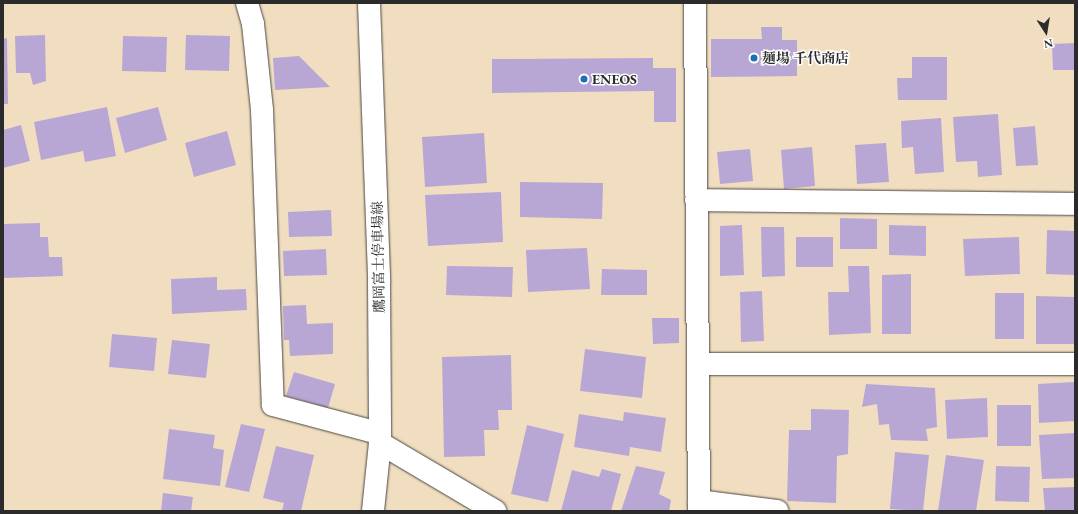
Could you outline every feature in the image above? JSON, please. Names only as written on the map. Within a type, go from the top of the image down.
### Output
[{"type":"street","points":[[247,3],[253,24],[262,110],[273,405],[379,438],[495,511]]},
{"type":"street","name":"鷹岡富士停車場線","points":[[369,3],[380,282],[379,438],[373,511]]},
{"type":"street","points":[[695,3],[699,506],[777,511]]},
{"type":"street","points":[[696,200],[1075,204]]},
{"type":"street","points":[[698,364],[1075,364]]},
{"type":"building","name":"麺場 千代商店","points":[[761,27],[782,27],[782,40],[797,40],[797,76],[711,77],[711,39],[762,39]]},
{"type":"building","points":[[45,35],[46,81],[33,85],[30,73],[16,73],[15,36]]},
{"type":"building","points":[[186,35],[230,36],[229,71],[185,70]]},
{"type":"building","points":[[123,36],[167,37],[166,72],[122,71]]},
{"type":"building","points":[[7,38],[8,104],[3,104],[3,39]]},
{"type":"building","points":[[1075,43],[1075,70],[1053,70],[1052,44]]},
{"type":"building","points":[[299,56],[330,87],[275,90],[273,58]]},
{"type":"building","points":[[912,57],[947,57],[947,100],[898,100],[897,78],[912,78]]},
{"type":"building","name":"ENEOS","points":[[653,58],[653,68],[676,68],[676,122],[654,122],[654,91],[492,93],[492,59]]},
{"type":"building","points":[[107,107],[116,156],[85,162],[83,151],[41,160],[34,122]]},
{"type":"building","points":[[158,107],[167,140],[125,153],[116,118]]},
{"type":"building","points":[[998,114],[1002,175],[978,177],[977,161],[956,162],[953,117]]},
{"type":"building","points":[[941,118],[944,172],[915,174],[913,147],[902,148],[901,121]]},
{"type":"building","points":[[21,125],[30,161],[3,168],[3,130]]},
{"type":"building","points":[[1035,126],[1038,165],[1016,166],[1013,128]]},
{"type":"building","points":[[227,131],[236,165],[194,177],[185,143]]},
{"type":"building","points":[[484,133],[487,183],[425,187],[422,137]]},
{"type":"building","points":[[886,143],[889,182],[857,184],[855,145]]},
{"type":"building","points":[[812,147],[815,186],[784,189],[781,150]]},
{"type":"building","points":[[750,149],[753,181],[720,184],[717,152]]},
{"type":"building","points":[[520,182],[603,183],[602,219],[520,217]]},
{"type":"building","points":[[501,192],[503,242],[428,246],[425,195]]},
{"type":"building","points":[[331,210],[332,236],[289,237],[288,212]]},
{"type":"building","points":[[840,218],[877,219],[877,249],[840,249]]},
{"type":"building","points":[[40,223],[40,237],[48,237],[49,257],[62,257],[63,276],[3,278],[3,224]]},
{"type":"building","points":[[742,225],[744,275],[720,276],[720,226]]},
{"type":"building","points":[[889,225],[926,226],[926,256],[889,255]]},
{"type":"building","points":[[761,227],[784,227],[785,276],[762,277]]},
{"type":"building","points":[[1047,230],[1075,231],[1075,275],[1046,274]]},
{"type":"building","points":[[796,237],[833,237],[833,267],[796,267]]},
{"type":"building","points":[[1019,237],[1020,274],[965,276],[963,239]]},
{"type":"building","points":[[587,248],[590,289],[528,292],[526,250]]},
{"type":"building","points":[[326,249],[327,275],[284,276],[283,251]]},
{"type":"building","points":[[447,266],[513,267],[512,297],[446,295]]},
{"type":"building","points":[[848,266],[869,266],[871,333],[829,335],[828,292],[849,292]]},
{"type":"building","points":[[602,269],[647,270],[647,295],[601,295]]},
{"type":"building","points":[[911,274],[911,334],[882,334],[882,275]]},
{"type":"building","points":[[217,277],[217,290],[246,289],[247,310],[172,314],[171,279]]},
{"type":"building","points":[[762,291],[764,341],[741,342],[740,292]]},
{"type":"building","points":[[995,293],[1024,293],[1024,339],[995,339]]},
{"type":"building","points":[[1036,296],[1075,297],[1075,344],[1036,344]]},
{"type":"building","points":[[306,305],[307,324],[333,323],[333,354],[290,356],[289,340],[284,340],[283,306]]},
{"type":"building","points":[[652,318],[679,318],[679,343],[653,344]]},
{"type":"building","points":[[112,334],[157,338],[154,371],[109,367]]},
{"type":"building","points":[[172,340],[210,344],[206,378],[168,374]]},
{"type":"building","points":[[585,349],[646,357],[642,398],[580,391]]},
{"type":"building","points":[[511,355],[512,410],[498,410],[499,430],[484,430],[485,456],[444,457],[442,357]]},
{"type":"building","points":[[294,372],[335,384],[328,408],[286,396]]},
{"type":"building","points":[[1075,382],[1075,421],[1039,423],[1038,384]]},
{"type":"building","points":[[866,384],[935,388],[937,427],[926,429],[928,441],[891,440],[889,424],[879,425],[877,404],[862,407]]},
{"type":"building","points":[[987,398],[988,437],[947,439],[945,400]]},
{"type":"building","points":[[997,405],[1031,405],[1031,446],[997,446]]},
{"type":"building","points":[[811,409],[849,410],[848,454],[837,456],[836,503],[787,501],[789,430],[811,430]]},
{"type":"building","points":[[624,412],[666,418],[661,452],[630,447],[629,456],[574,447],[579,414],[623,421]]},
{"type":"building","points":[[241,424],[265,429],[249,492],[225,487]]},
{"type":"building","points":[[527,425],[564,434],[548,502],[511,494]]},
{"type":"building","points":[[169,429],[215,435],[213,448],[224,450],[220,486],[163,479]]},
{"type":"building","points":[[1075,433],[1075,478],[1042,479],[1039,435]]},
{"type":"building","points":[[276,446],[314,455],[301,511],[282,511],[284,503],[263,498]]},
{"type":"building","points":[[895,452],[929,455],[923,511],[890,509]]},
{"type":"building","points":[[946,455],[984,460],[976,511],[938,511]]},
{"type":"building","points":[[636,466],[665,472],[659,494],[671,500],[669,511],[621,511]]},
{"type":"building","points":[[996,466],[1030,467],[1029,502],[995,501]]},
{"type":"building","points":[[602,469],[621,474],[611,511],[561,511],[572,470],[599,477]]},
{"type":"building","points":[[1075,487],[1075,511],[1045,511],[1043,488]]},
{"type":"building","points":[[163,493],[193,497],[191,511],[161,511]]},
{"type":"place","name":"麺場 千代商店","points":[[754,58]]},
{"type":"place","name":"ENEOS","points":[[584,79]]}]
